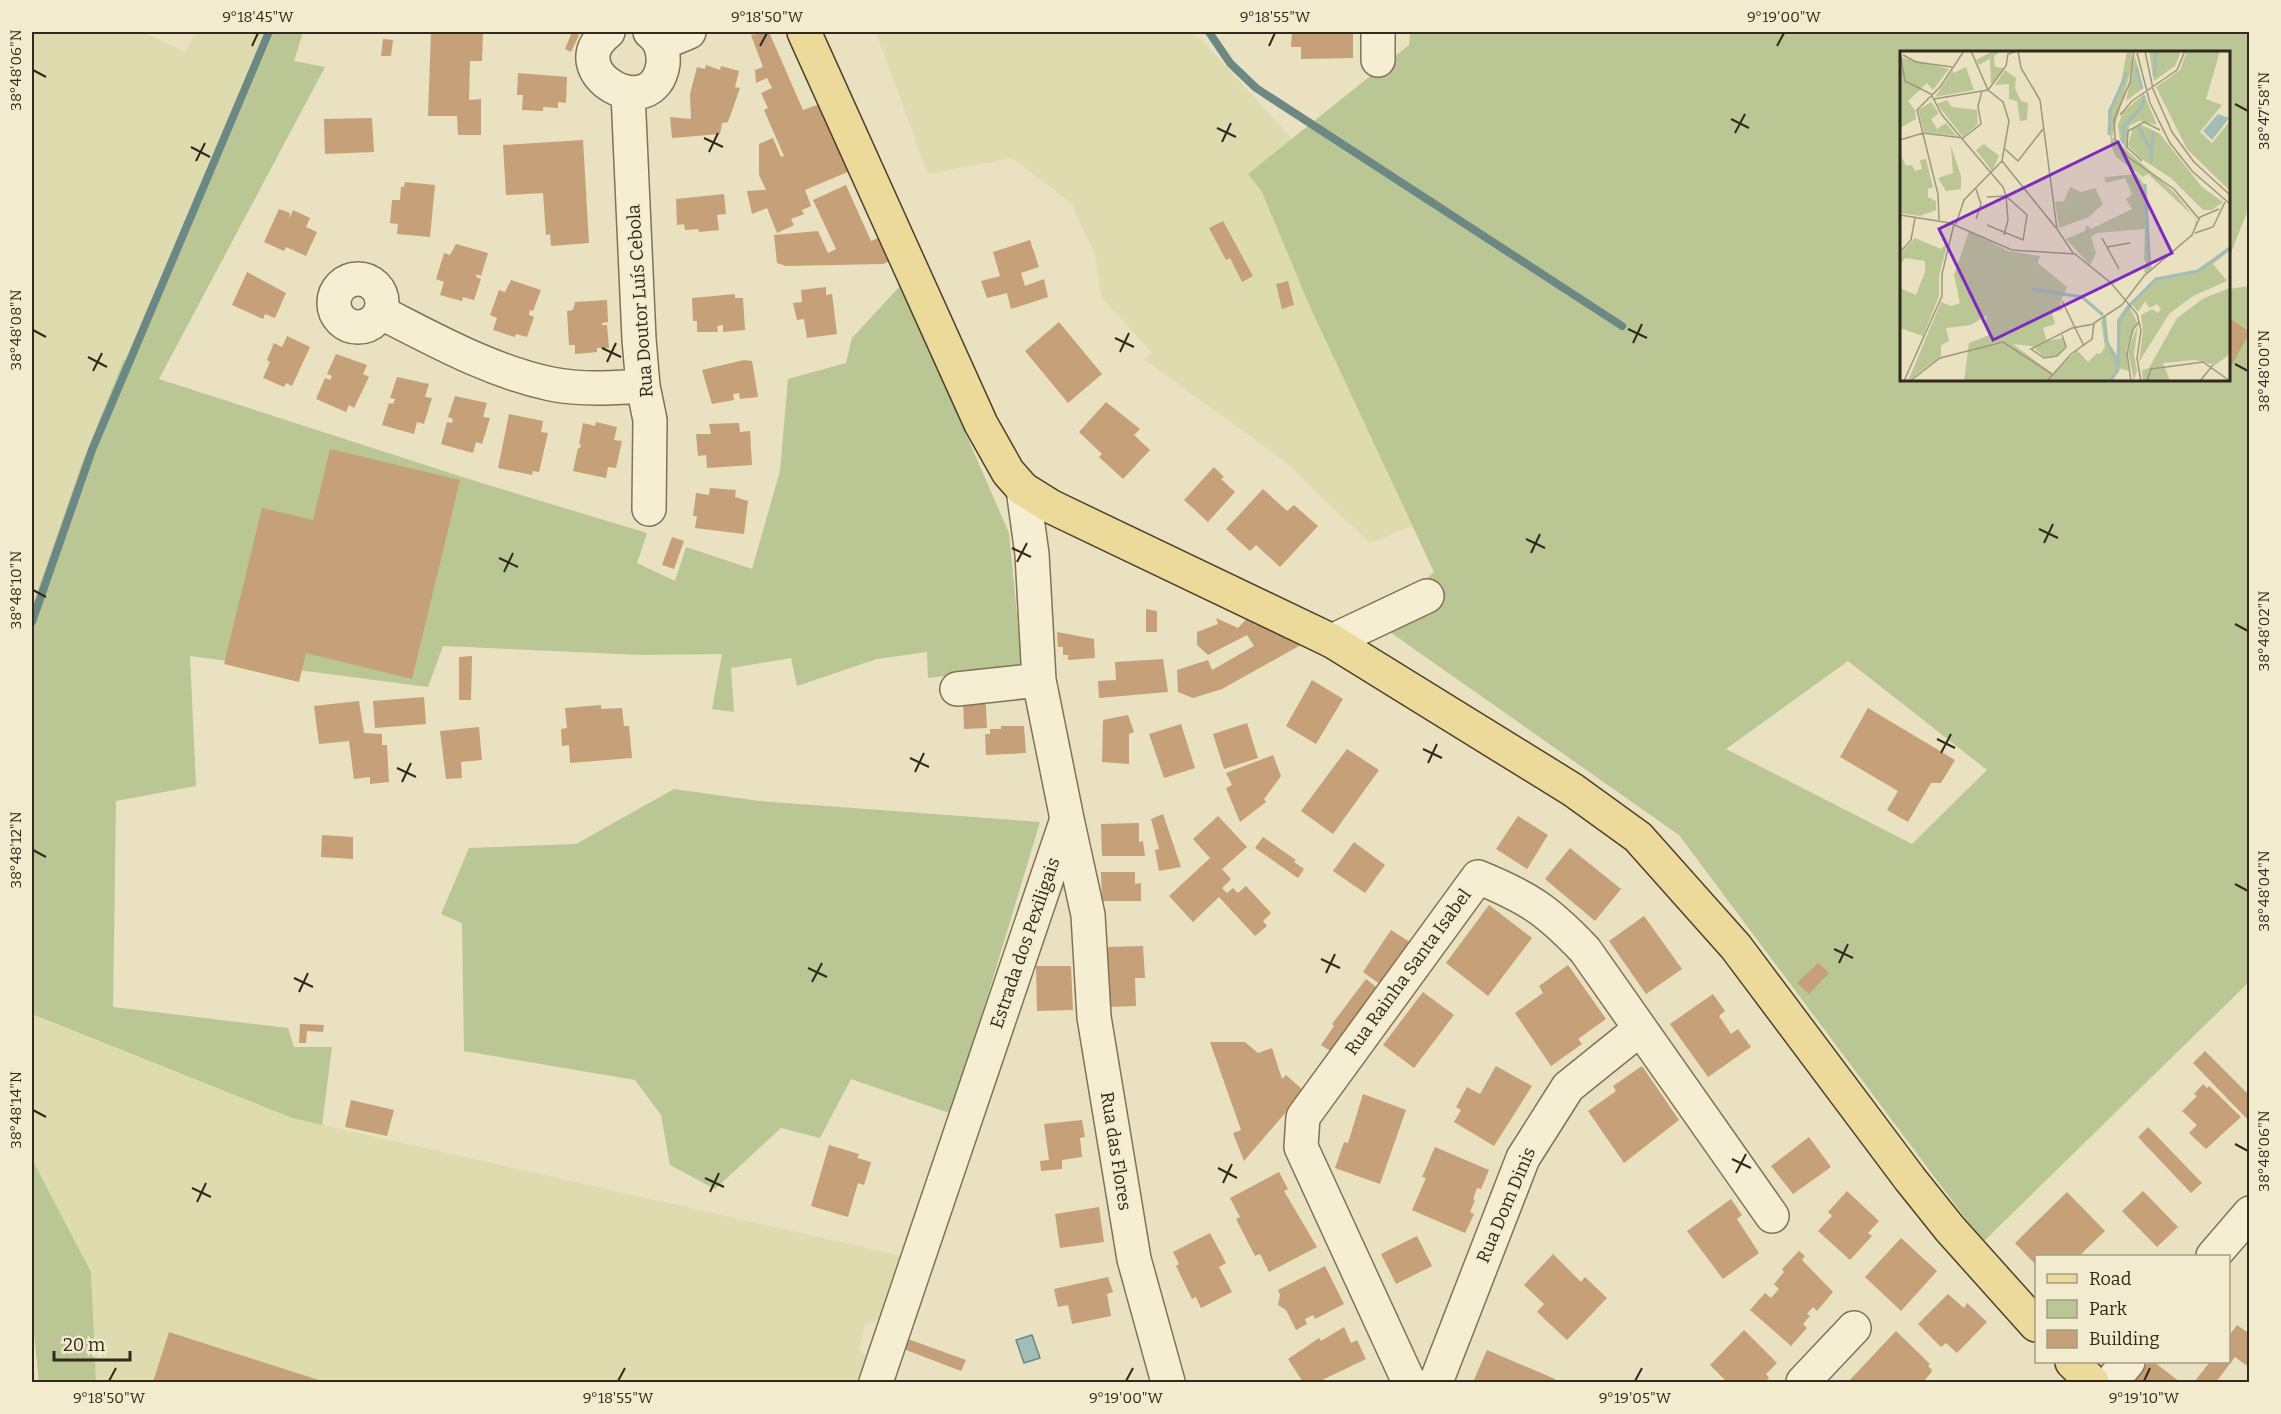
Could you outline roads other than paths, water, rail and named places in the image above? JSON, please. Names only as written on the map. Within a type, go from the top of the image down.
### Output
[{"type":"main road","points":[[804,32],[981,424],[1008,472],[1023,489],[1052,507],[1332,641],[1573,790],[1638,837],[1737,947],[1910,1179],[1972,1254],[2035,1323]]},
{"type":"street","points":[[608,32],[597,45],[596,67],[607,85],[628,93],[640,92],[658,77],[666,36]]},
{"type":"street","name":"Rua Doutor Luís Cebola","points":[[628,93],[643,386],[650,420],[649,509]]},
{"type":"street","points":[[380,312],[513,375],[553,384],[596,389],[643,386]]},
{"type":"street","points":[[1023,489],[1032,554],[1039,680],[1067,819]]},
{"type":"street","points":[[1332,641],[1427,596]]},
{"type":"street","points":[[957,689],[1039,680]]},
{"type":"street","name":"Rua das Flores","points":[[1067,819],[1088,915],[1094,1017],[1134,1259],[1168,1383]]},
{"type":"street","name":"Estrada dos Pexiligais","points":[[876,1383],[1067,819]]},
{"type":"street","name":"Rua Rainha Santa Isabel","points":[[1409,1383],[1301,1147],[1303,1117],[1478,877],[1521,895],[1555,918],[1585,950],[1772,1216]]},
{"type":"street","name":"Rua Dom Dinis","points":[[1436,1383],[1523,1158],[1568,1087],[1640,1029]]},
{"type":"street","points":[[2215,1255],[2250,1213]]},
{"type":"street","points":[[1803,1383],[1854,1328]]},
{"type":"street","points":[[2089,1378],[2126,1363]]},
{"type":"water","points":[[1032,1335],[1040,1358],[1024,1363],[1016,1340]]},
{"type":"waterway","points":[[32,622],[92,450],[269,32]]},
{"type":"waterway","points":[[1209,32],[1230,63],[1256,88],[1622,326]]}]
